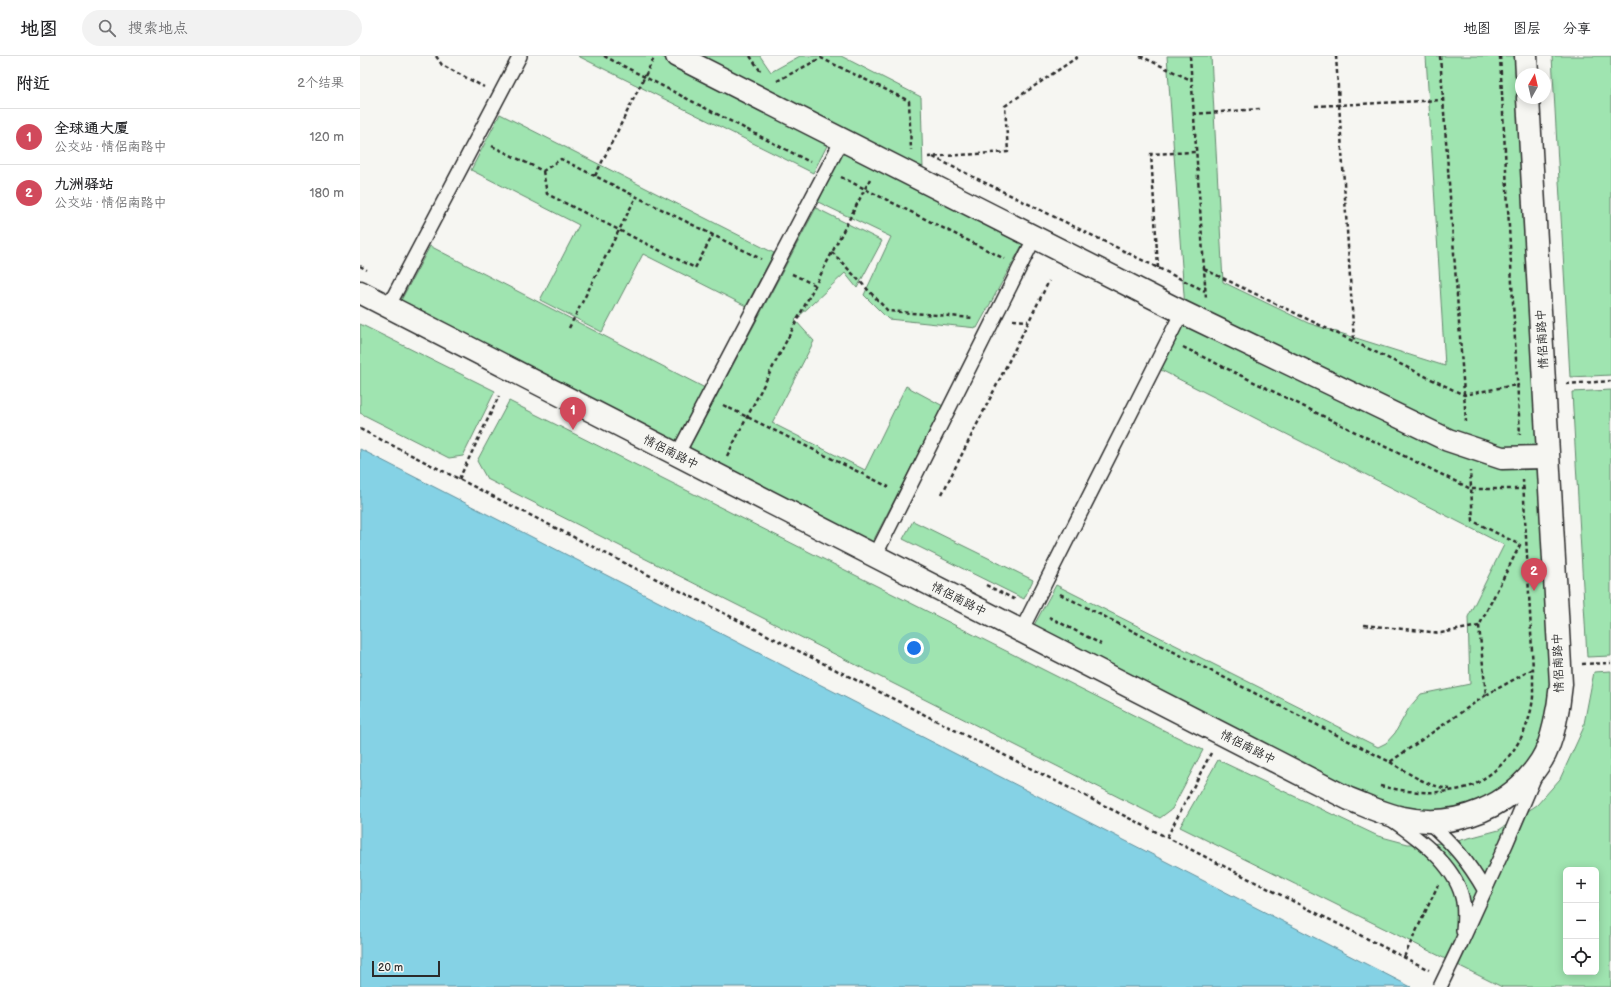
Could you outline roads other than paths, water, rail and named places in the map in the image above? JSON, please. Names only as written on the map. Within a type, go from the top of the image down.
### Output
[{"type":"street","points":[[676,56],[1182,312],[1448,440],[1502,458],[1547,457]]},
{"type":"street","points":[[1526,56],[1527,68]]},
{"type":"street","name":"情侣南路中","points":[[360,292],[1349,799],[1403,818],[1427,821],[1464,818],[1492,806],[1521,786],[1542,760],[1552,735],[1559,708],[1561,684],[1547,457],[1528,104]]},
{"type":"lane","points":[[388,307],[520,56]]},
{"type":"lane","points":[[677,455],[706,397],[842,140]]},
{"type":"lane","points":[[875,556],[1035,237]]},
{"type":"lane","points":[[1021,631],[1182,312]]},
{"type":"lane","points":[[1440,987],[1485,891],[1542,760]]},
{"type":"lane","points":[[1377,810],[1415,836],[1437,856],[1453,875],[1462,896],[1464,914],[1461,943]]},
{"type":"lane","points":[[1427,821],[1458,850],[1472,869],[1485,891]]},
{"type":"water","points":[[360,449],[1411,987],[360,987]]},
{"type":"place","name":"全球通大厦","points":[[573,430]]},
{"type":"place","name":"九洲驿站","points":[[1534,591]]}]
